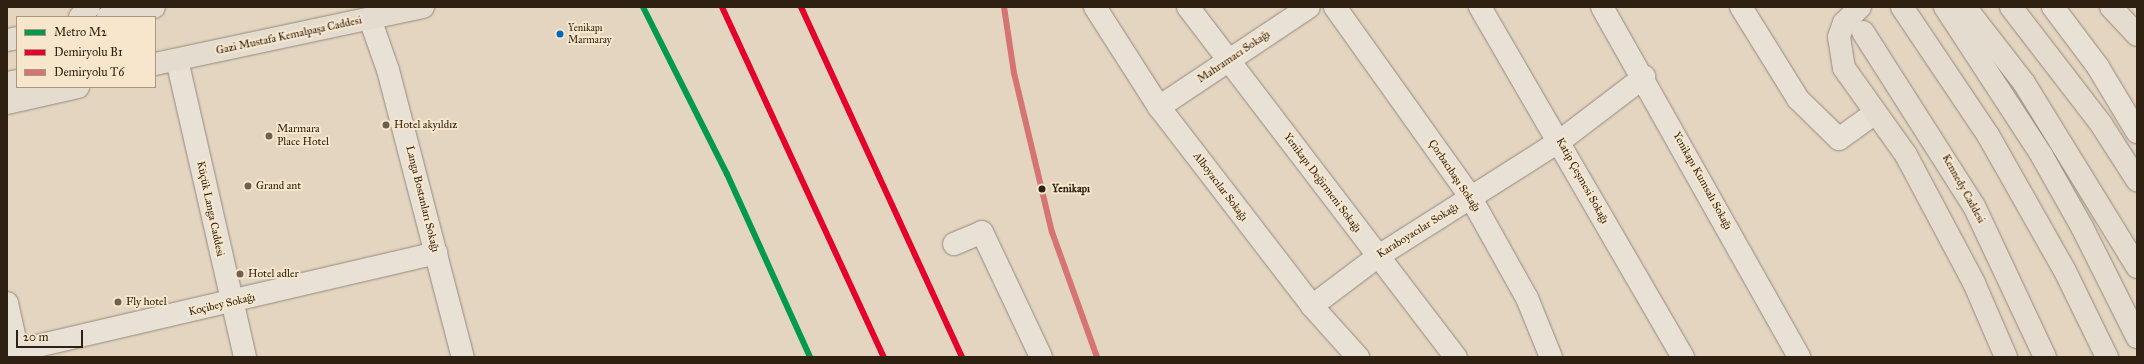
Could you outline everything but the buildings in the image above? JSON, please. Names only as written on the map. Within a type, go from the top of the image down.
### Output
[{"type":"main road","points":[[81,16],[89,7]]},
{"type":"main road","name":"Gazi Mustafa Kemalpaşa Caddesi","points":[[162,61],[423,7]]},
{"type":"main road","points":[[1860,7],[1844,23],[1839,50],[1844,68],[1906,155],[1945,226],[2006,357]]},
{"type":"main road","points":[[1902,7],[1988,135],[2065,271],[2107,357]]},
{"type":"main road","points":[[1945,7],[2042,156],[2082,228],[2137,337]]},
{"type":"main road","points":[[1965,7],[2024,82],[2137,267]]},
{"type":"main road","points":[[2011,7],[2101,124],[2137,180]]},
{"type":"main road","points":[[2111,7],[2137,35]]},
{"type":"main road","points":[[113,16],[140,11]]},
{"type":"main road","name":"Kennedy Caddesi","points":[[1863,32],[1974,206],[2045,357]]},
{"type":"main road","points":[[7,103],[74,88]]},
{"type":"street","name":"Alboyacılar Sokağı","points":[[1095,7],[1159,107],[1312,306],[1358,357]]},
{"type":"street","name":"Yenikapı Değirmeni Sokağı","points":[[1188,7],[1231,60],[1376,257],[1456,357]]},
{"type":"street","name":"Mahramacı Sokağı","points":[[1159,107],[1309,7]]},
{"type":"street","name":"Çorbacıbaşı Sokağı","points":[[1335,7],[1471,198],[1526,298],[1552,357]]},
{"type":"street","name":"Katip Çeşmesi Sokağı","points":[[1480,7],[1560,141],[1683,357]]},
{"type":"street","name":"Yenikapı Kumsalı Sokağı","points":[[1602,7],[1644,77],[1799,357]]},
{"type":"street","points":[[1741,7],[1798,99],[1839,139],[1875,113]]},
{"type":"street","points":[[2053,7],[2098,67],[2137,132]]},
{"type":"street","name":"Langa Bostanları Sokağı","points":[[370,19],[388,70],[463,357]]},
{"type":"street","name":"Küçük Langa Caddesi","points":[[162,61],[245,357]]},
{"type":"street","name":"Karaboyacılar Sokağı","points":[[1312,306],[1376,257],[1560,141],[1644,77]]},
{"type":"street","points":[[954,244],[982,232],[1041,357]]},
{"type":"street","name":"Koçibey Sokağı","points":[[15,353],[231,303],[436,253]]},
{"type":"street","points":[[7,303],[15,353]]},
{"type":"metro line","name":"M2","points":[[643,7],[727,174],[810,357]]},
{"type":"rail line","name":"B1","points":[[722,7],[884,357]]},
{"type":"rail line","name":"B1","points":[[801,7],[962,357]]},
{"type":"rail line","name":"T6","points":[[1004,7],[1014,73],[1052,232],[1097,357]]},
{"type":"place","name":"Yenikapı Marmaray","points":[[560,34]]},
{"type":"place","name":"Hotel akyıldız","points":[[386,125]]},
{"type":"place","name":"Marmara Place Hotel","points":[[269,136]]},
{"type":"place","name":"Grand ant","points":[[248,186]]},
{"type":"place","name":"Yenikapı","points":[[1042,189]]},
{"type":"place","name":"Hotel adler","points":[[240,274]]},
{"type":"place","name":"Fly hotel","points":[[118,302]]}]
